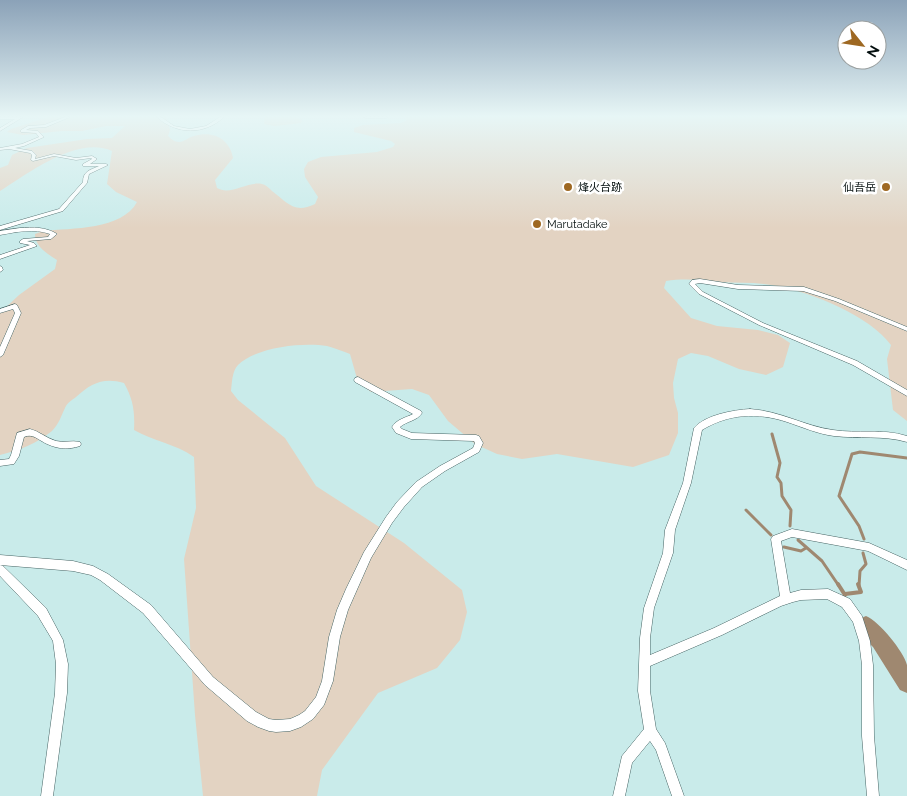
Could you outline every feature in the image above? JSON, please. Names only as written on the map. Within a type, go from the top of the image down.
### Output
[{"type":"street","points":[[0,228],[61,210],[69,204],[85,182],[87,173],[106,165],[85,165],[95,159],[92,157],[76,159],[54,155],[33,160],[33,154]]},
{"type":"street","points":[[0,233],[26,230],[47,231],[54,234],[48,238],[25,240],[22,242],[34,246],[0,257]]},
{"type":"street","points":[[907,330],[837,300],[804,290],[738,287],[700,281],[694,281],[692,284],[701,293],[761,324],[855,363],[907,393]]},
{"type":"street","points":[[0,311],[15,306],[18,313],[0,356]]},
{"type":"street","points":[[0,560],[72,566],[92,571],[104,577],[148,609],[202,672],[208,682],[262,723],[279,727],[304,719],[314,710],[326,686],[336,628],[368,554],[412,492],[434,474],[476,450],[480,443],[476,438],[411,436],[399,431],[396,427],[398,424],[415,417],[418,413],[358,380]]},
{"type":"street","points":[[678,796],[661,747],[650,731],[644,691],[645,638],[649,608],[668,553],[670,530],[687,484],[698,428],[711,420],[736,413],[753,412],[769,414],[820,431],[842,434],[879,434],[907,439]]},
{"type":"street","points":[[0,463],[10,462],[15,456],[20,435],[27,431],[32,431],[51,443],[66,446],[77,444]]},
{"type":"street","points":[[786,600],[776,539],[792,533],[869,547],[907,565]]},
{"type":"street","points":[[0,570],[42,612],[58,640],[62,664],[61,693],[48,796]]},
{"type":"street","points":[[645,663],[742,620],[771,604],[801,595],[835,595],[850,606],[864,635],[868,658],[868,736],[872,796]]},
{"type":"street","points":[[619,796],[626,760],[650,731]]},
{"type":"shaded area","points":[[64,154],[38,167],[0,191],[0,168],[8,165],[12,155]]},
{"type":"shaded area","points":[[112,154],[232,154],[233,158],[215,180],[217,188],[228,190],[251,184],[262,184],[292,206],[302,208],[315,204],[318,197],[305,177],[304,169],[308,162],[321,157],[353,154],[907,154],[907,421],[893,410],[887,359],[891,345],[882,334],[840,307],[791,289],[763,284],[693,280],[666,281],[664,288],[691,318],[717,326],[758,330],[778,335],[790,343],[783,367],[766,375],[739,369],[708,356],[691,353],[678,359],[673,383],[678,413],[678,433],[669,455],[633,467],[557,454],[522,459],[497,454],[475,444],[448,421],[429,395],[412,389],[371,392],[358,382],[350,354],[330,347],[306,345],[280,347],[246,359],[238,365],[233,377],[231,391],[238,400],[285,438],[316,486],[404,543],[462,590],[467,612],[460,640],[437,668],[378,693],[322,770],[317,796],[203,796],[195,715],[184,559],[196,508],[194,457],[180,449],[134,430],[133,405],[130,394],[124,383],[117,381],[98,382],[87,388],[66,406],[56,426],[46,436],[28,446],[0,455],[0,313],[19,295],[55,269],[57,260],[46,253],[37,243],[35,234],[43,231],[82,228],[108,223],[130,211],[137,202],[116,192],[107,184]]},
{"type":"waterway","points":[[772,434],[780,463],[777,477],[781,483],[782,496],[791,510],[790,526]]},
{"type":"waterway","points":[[864,539],[859,526],[839,496],[852,454],[860,452],[907,458]]},
{"type":"waterway","points":[[746,510],[771,535]]},
{"type":"waterway","points":[[798,540],[822,561],[839,586]]},
{"type":"waterway","points":[[784,547],[801,551],[806,548]]},
{"type":"waterway","points":[[859,586],[860,571],[866,564],[863,553]]},
{"type":"waterway","points":[[838,584],[845,595]]},
{"type":"waterway","points":[[845,594],[861,592],[858,584]]},
{"type":"waterway","points":[[866,626],[880,640],[907,683]]},
{"type":"place","name":"烽火台跡","points":[[568,187]]},
{"type":"place","name":"仙吾岳","points":[[886,187]]},
{"type":"place","name":"Marutadake","points":[[537,224]]}]
